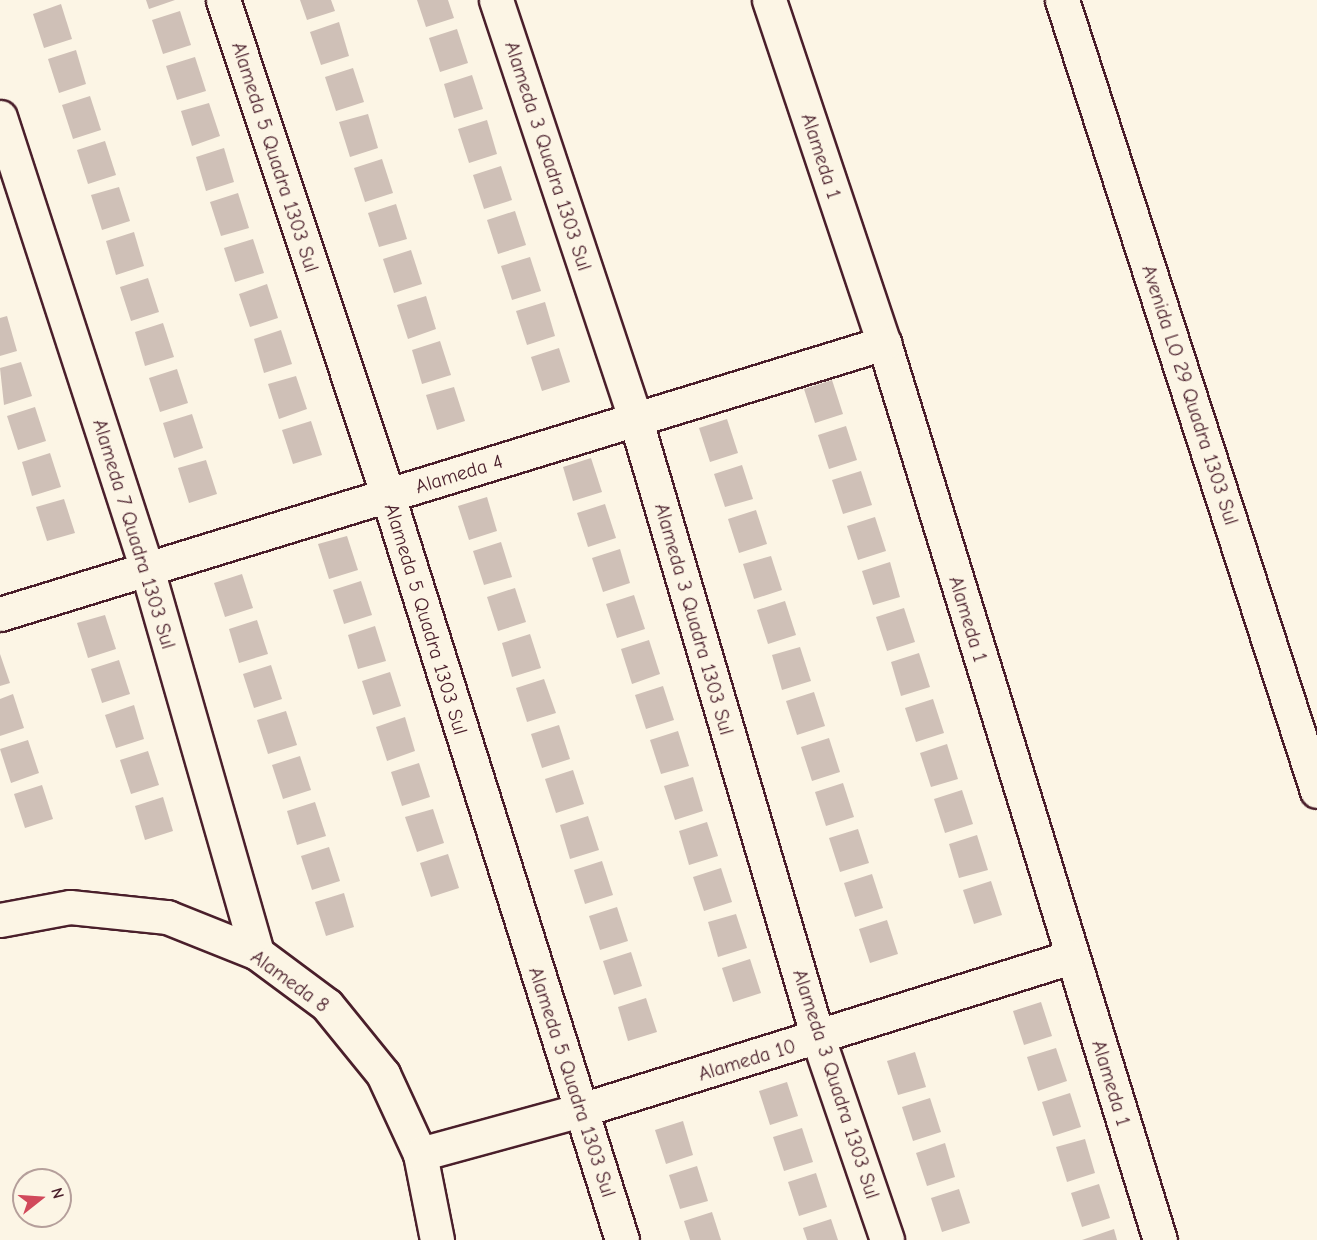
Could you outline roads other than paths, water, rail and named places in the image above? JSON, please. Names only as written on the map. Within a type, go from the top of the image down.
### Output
[{"type":"street","name":"Alameda 5 Quadra 1303 Sul","points":[[223,0],[388,496],[622,1240]]},
{"type":"street","name":"Alameda 3 Quadra 1303 Sul","points":[[496,0],[636,421],[818,1038],[887,1240]]},
{"type":"street","name":"Alameda 1","points":[[769,0],[884,344],[1160,1240]]},
{"type":"street","name":"Avenida LO 29 Quadra 1303 Sul","points":[[1062,0],[1317,791]]},
{"type":"street","name":"Alameda 7 Quadra 1303 Sul","points":[[0,117],[147,569],[257,953]]},
{"type":"street","name":"Alameda 4","points":[[0,614],[884,344]]},
{"type":"street","name":"Alameda 8","points":[[0,920],[70,907],[167,917],[257,953],[327,1005],[383,1074],[420,1154],[437,1240]]},
{"type":"street","name":"Alameda 10","points":[[420,1154],[581,1110],[818,1038],[1071,957]]}]
